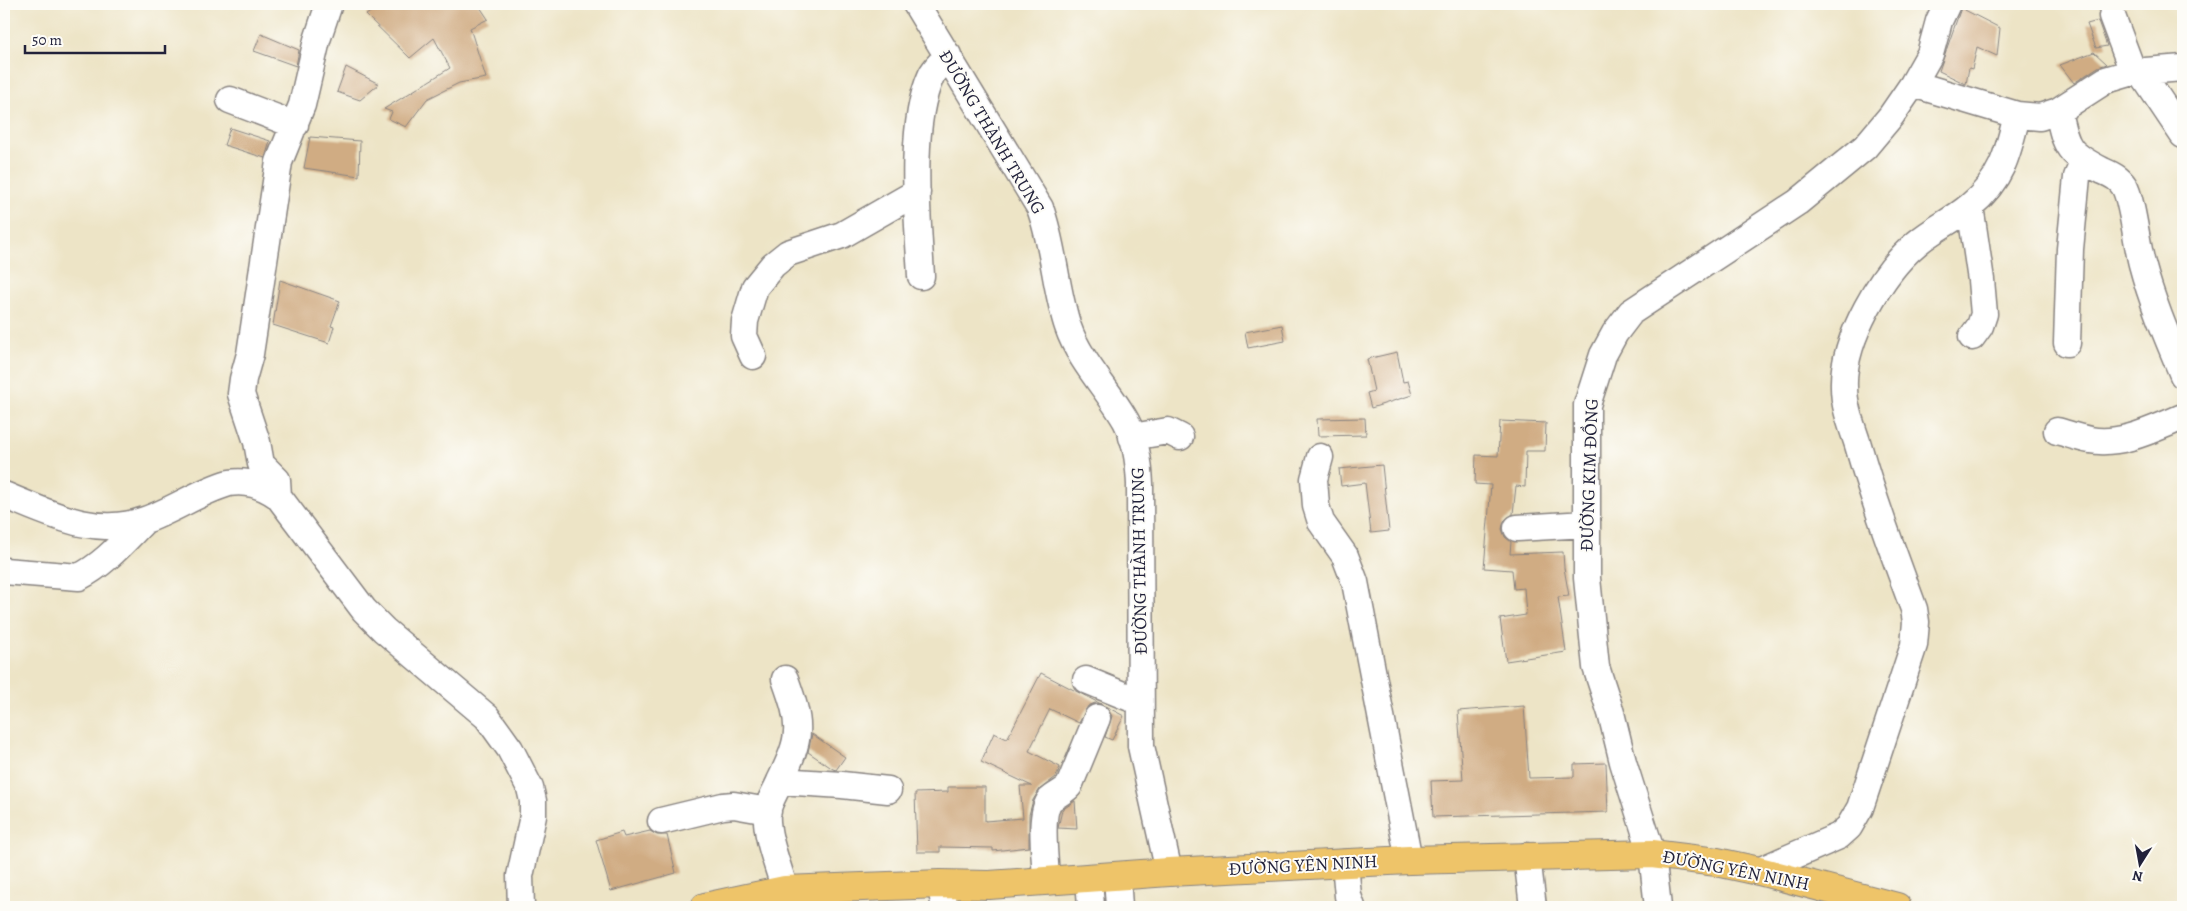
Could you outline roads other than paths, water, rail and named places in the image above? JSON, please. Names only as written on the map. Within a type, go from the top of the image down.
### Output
[{"type":"main road","name":"ĐƯỜNG YÊN NINH","points":[[705,907],[785,890],[942,896],[989,885],[1169,872],[1409,860],[1652,854],[1717,862],[1759,871],[1896,907]]},
{"type":"street","points":[[278,496],[278,480],[261,464],[257,442],[241,394],[250,354],[279,162],[295,125],[311,72],[317,40],[329,4]]},
{"type":"street","name":"ĐƯỜNG THÀNH TRUNG","points":[[916,4],[1040,208],[1046,224],[1064,314],[1071,333],[1080,352],[1126,421],[1132,437],[1140,466],[1140,737],[1144,764],[1169,872]]},
{"type":"street","name":"ĐƯỜNG KIM ĐỒNG","points":[[1658,907],[1652,854],[1596,667],[1586,578],[1587,405],[1603,355],[1615,333],[1631,312],[1798,202],[1864,146],[1891,116],[1913,84],[1930,54],[1939,21],[1947,4]]},
{"type":"street","points":[[2112,16],[2136,72],[2183,135]]},
{"type":"street","points":[[921,276],[917,192],[919,118],[931,75],[948,55]]},
{"type":"street","points":[[1913,84],[2018,115],[2040,117],[2058,111],[2106,80],[2136,72],[2183,68]]},
{"type":"street","points":[[230,100],[295,125]]},
{"type":"street","points":[[2058,111],[2066,142],[2073,153],[2084,161],[2116,177],[2125,188],[2143,266],[2156,307],[2183,375]]},
{"type":"street","points":[[1759,871],[1839,836],[1855,820],[1911,655],[1916,634],[1914,610],[1874,503],[1845,402],[1845,361],[1857,328],[1881,285],[1896,263],[1919,241],[1970,206],[1988,187],[2001,169],[2008,156],[2018,115]]},
{"type":"street","points":[[2067,343],[2070,248],[2077,177],[2084,161]]},
{"type":"street","points":[[753,356],[744,336],[745,321],[755,287],[773,265],[788,253],[842,235],[917,192]]},
{"type":"street","points":[[1970,206],[1984,314],[1980,326],[1972,337]]},
{"type":"street","points":[[2057,431],[2091,440],[2110,441],[2141,433],[2183,416]]},
{"type":"street","points":[[1132,437],[1168,432],[1180,437]]},
{"type":"street","points":[[1320,457],[1314,480],[1316,506],[1322,522],[1345,556],[1355,582],[1409,860]]},
{"type":"street","points":[[4,495],[78,523],[108,526],[144,521],[229,483],[239,482],[258,485],[278,496],[364,610],[384,630],[487,717],[510,749],[530,788],[533,801],[533,816],[520,876],[521,907]]},
{"type":"street","points":[[4,571],[79,576],[90,572],[144,521]]},
{"type":"street","points":[[1517,528],[1586,524]]},
{"type":"street","points":[[785,679],[796,711],[798,728],[796,745],[768,811],[767,824],[785,890]]},
{"type":"street","points":[[1086,680],[1140,702]]},
{"type":"street","points":[[1046,881],[1044,813],[1051,799],[1062,793],[1069,786],[1097,718]]},
{"type":"street","points":[[780,782],[842,785],[888,790]]},
{"type":"street","points":[[660,821],[723,806],[734,805],[768,811]]},
{"type":"street","points":[[1527,856],[1533,907]]},
{"type":"street","points":[[1345,863],[1348,896],[1352,907]]},
{"type":"street","points":[[1117,876],[1119,907]]},
{"type":"street","points":[[1089,878],[1091,907]]}]
